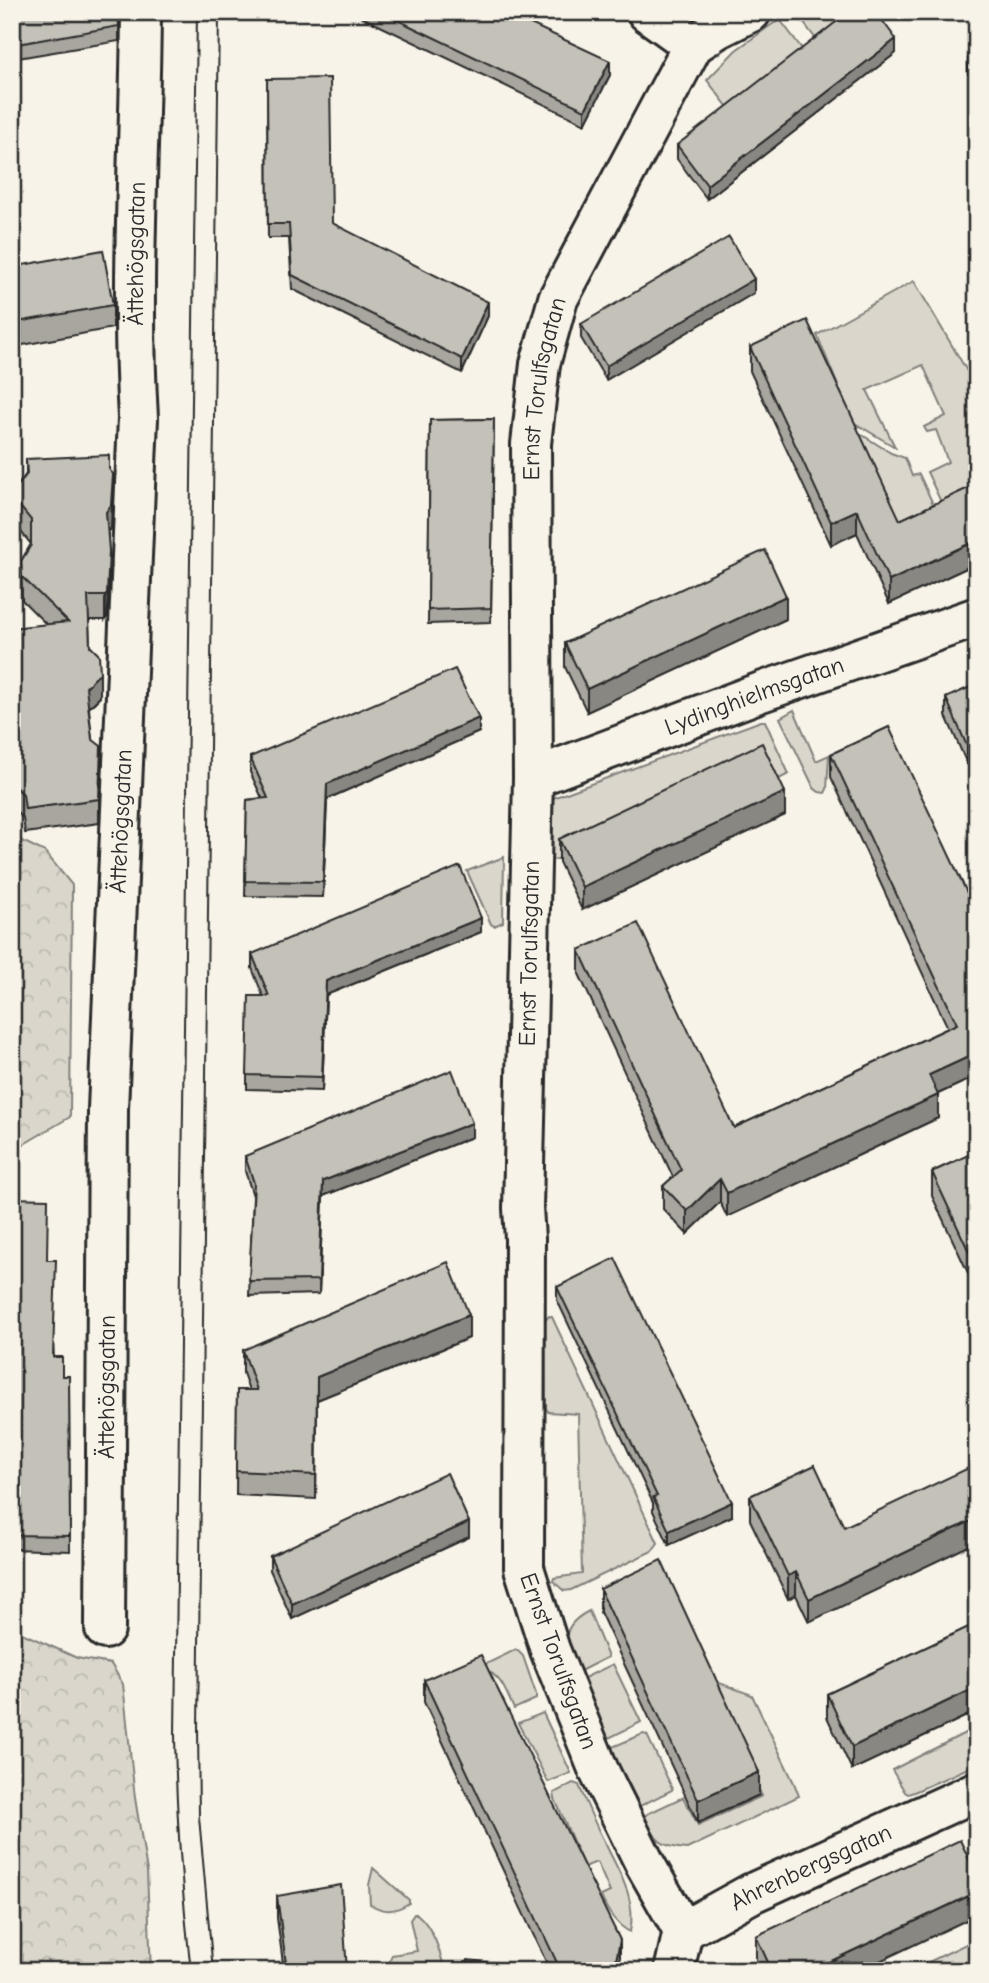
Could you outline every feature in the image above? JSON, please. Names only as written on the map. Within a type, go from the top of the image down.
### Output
[{"type":"street","name":"Ättehögsgatan","points":[[105,1629],[108,1109],[138,418],[136,262],[141,12]]},
{"type":"street","points":[[647,12],[693,45]]},
{"type":"street","name":"Ernst Torulfsgatan","points":[[682,1931],[599,1771],[550,1650],[524,1568],[526,1239],[523,1208],[533,778],[531,444],[540,364],[558,299],[693,45],[751,12]]},
{"type":"street","name":"Lydinghielmsgatan","points":[[533,778],[761,692],[977,617]]},
{"type":"street","name":"Ahrenbergsgatan","points":[[682,1931],[752,1893],[977,1791]]},
{"type":"street","points":[[674,1971],[682,1931]]},
{"type":"green space","points":[[851,12],[819,43],[797,14]]},
{"type":"green space","points":[[781,21],[806,54],[731,111],[707,80],[736,50],[774,23]]},
{"type":"green space","points":[[914,281],[977,388],[977,503],[948,517],[927,472],[948,462],[936,430],[927,432],[924,427],[946,416],[923,365],[867,390],[895,447],[853,422],[817,335]]},
{"type":"green space","points":[[856,431],[891,453],[905,458],[912,476],[919,474],[941,521],[904,537]]},
{"type":"green space","points":[[794,710],[816,761],[829,755],[825,793],[814,788],[780,718]]},
{"type":"green space","points":[[765,721],[789,774],[773,782],[764,764],[555,860],[552,859],[553,798]]},
{"type":"green space","points":[[12,836],[45,852],[72,885],[70,1117],[12,1151]]},
{"type":"green space","points":[[504,857],[503,922],[494,926],[467,871]]},
{"type":"green space","points":[[549,1316],[552,1317],[658,1543],[652,1551],[564,1591],[553,1581],[554,1578],[582,1574],[578,1414],[548,1412],[546,1408],[545,1321]]},
{"type":"green space","points":[[589,1611],[608,1657],[578,1672],[568,1645],[568,1630],[579,1617]]},
{"type":"green space","points":[[12,1626],[13,1629],[77,1658],[111,1664],[123,1684],[135,1798],[147,1871],[151,1971],[12,1971]]},
{"type":"green space","points":[[515,1650],[523,1656],[536,1699],[514,1709],[499,1680],[483,1668]]},
{"type":"green space","points":[[613,1664],[641,1722],[607,1739],[581,1682],[582,1679]]},
{"type":"green space","points":[[714,1681],[752,1695],[799,1796],[687,1849],[671,1847],[660,1841],[652,1832],[645,1817],[647,1814],[683,1797],[698,1825],[762,1796],[724,1713]]},
{"type":"green space","points":[[543,1713],[571,1773],[548,1782],[518,1723]]},
{"type":"green space","points":[[977,1727],[977,1764],[914,1792],[905,1792],[892,1770]]},
{"type":"green space","points":[[643,1734],[647,1735],[672,1790],[640,1806],[610,1748]]},
{"type":"green space","points":[[573,1783],[579,1785],[626,1887],[632,1920],[630,1932],[616,1921],[606,1907],[601,1896],[610,1892],[597,1862],[584,1867],[555,1799],[554,1793]]},
{"type":"green space","points":[[373,1868],[409,1900],[409,1903],[390,1910],[370,1904],[369,1885]]},
{"type":"green space","points":[[414,1914],[423,1919],[432,1932],[445,1971],[384,1971],[392,1955],[417,1951],[410,1920]]},
{"type":"green space","points":[[970,1942],[977,1944],[977,1971],[910,1971]]},
{"type":"building","points":[[12,12],[118,12],[119,26],[12,45]]},
{"type":"building","points":[[381,12],[505,12],[610,61],[585,110]]},
{"type":"building","points":[[849,12],[876,12],[896,39],[707,185],[677,145]]},
{"type":"building","points":[[977,44],[977,65],[968,59]]},
{"type":"building","points":[[330,78],[332,223],[488,302],[462,359],[292,275],[289,224],[268,224],[267,79]]},
{"type":"building","points":[[729,237],[754,279],[606,366],[581,324]]},
{"type":"building","points":[[103,250],[113,305],[12,323],[12,267]]},
{"type":"building","points":[[807,320],[900,520],[977,484],[977,540],[889,581],[857,510],[831,522],[750,347]]},
{"type":"building","points":[[494,419],[491,608],[428,610],[430,420]]},
{"type":"building","points":[[109,455],[109,469],[113,474],[111,505],[106,512],[109,551],[107,594],[88,596],[90,646],[99,655],[100,673],[86,687],[92,739],[101,746],[99,799],[25,809],[23,794],[12,784],[12,756],[17,749],[12,701],[12,628],[68,622],[22,577],[21,561],[31,545],[31,520],[17,503],[16,488],[27,474],[26,459]]},
{"type":"building","points":[[765,550],[786,596],[587,689],[565,643]]},
{"type":"building","points":[[455,669],[479,718],[327,784],[323,882],[245,881],[247,800],[268,798],[250,757]]},
{"type":"building","points":[[977,684],[977,742],[967,746],[946,698]]},
{"type":"building","points":[[889,727],[977,914],[977,1053],[929,1075],[938,1095],[727,1193],[720,1179],[687,1211],[663,1186],[681,1170],[579,950],[638,923],[734,1128],[957,1024],[831,754]]},
{"type":"building","points":[[762,743],[785,792],[582,887],[559,839]]},
{"type":"building","points":[[460,866],[481,918],[326,981],[322,1077],[247,1075],[249,996],[269,996],[252,954]]},
{"type":"building","points":[[452,1070],[472,1123],[323,1181],[319,1280],[249,1281],[254,1183],[245,1156]]},
{"type":"building","points":[[977,1151],[977,1269],[932,1172]]},
{"type":"building","points":[[12,1198],[48,1199],[47,1260],[56,1260],[53,1357],[62,1357],[62,1376],[69,1376],[70,1536],[12,1535]]},
{"type":"building","points":[[615,1258],[732,1502],[669,1531],[653,1497],[657,1496],[557,1287]]},
{"type":"building","points":[[448,1262],[469,1315],[317,1377],[316,1475],[236,1471],[237,1390],[257,1390],[243,1350]]},
{"type":"building","points":[[977,1464],[977,1518],[809,1599],[796,1572],[788,1576],[750,1496],[815,1465],[844,1527]]},
{"type":"building","points":[[447,1473],[469,1522],[292,1604],[270,1556]]},
{"type":"building","points":[[661,1560],[759,1772],[698,1800],[600,1589]]},
{"type":"building","points":[[977,1623],[977,1687],[852,1747],[827,1694]]},
{"type":"building","points":[[481,1655],[620,1940],[614,1971],[466,1971],[468,1960],[560,1969],[424,1680]]},
{"type":"building","points":[[960,1840],[977,1876],[977,1892],[810,1971],[772,1971],[756,1936]]},
{"type":"building","points":[[341,1885],[347,1971],[287,1971],[277,1896]]},
{"type":"tram line","points":[[191,1971],[180,1853],[175,1734],[197,12]]},
{"type":"tram line","points":[[213,1971],[199,1817],[198,1728],[219,12]]}]
